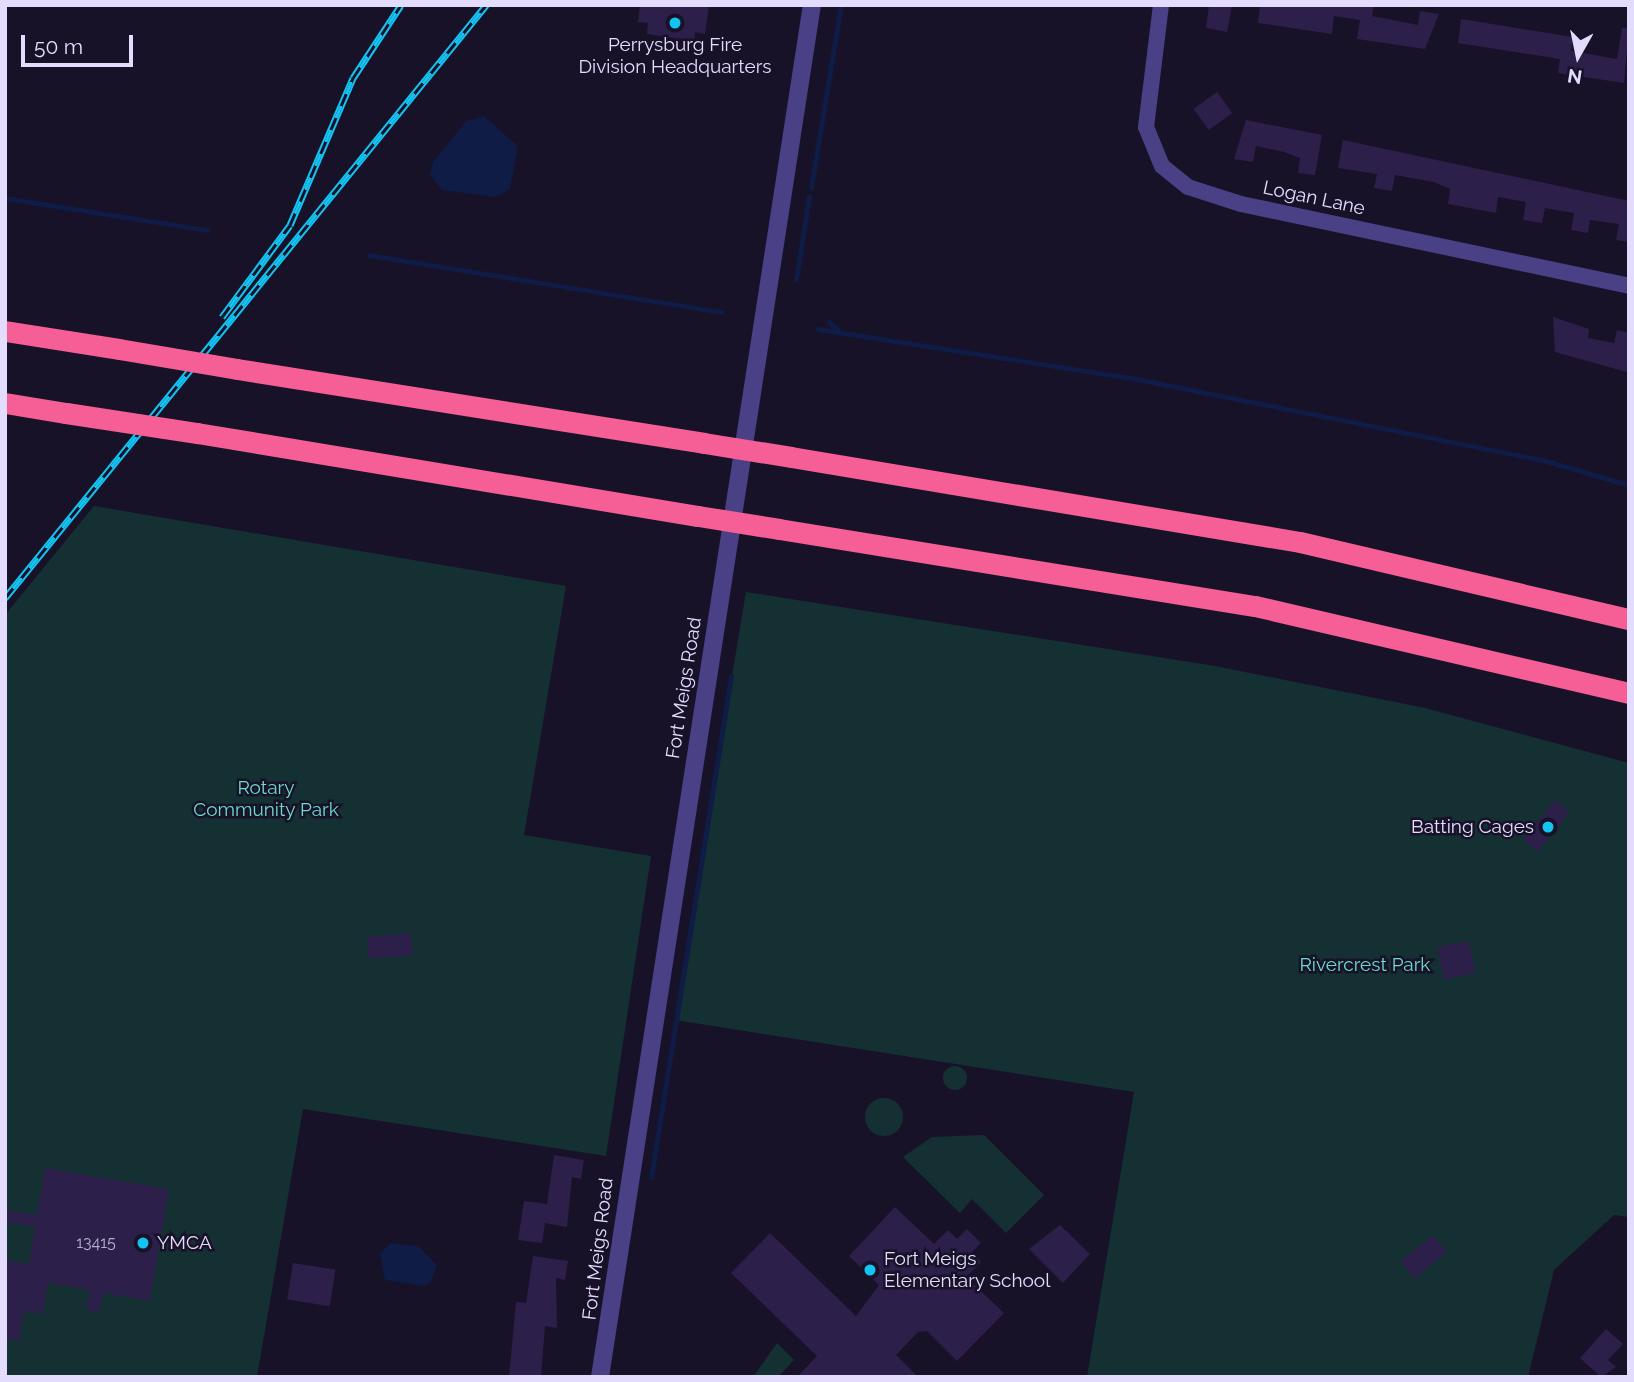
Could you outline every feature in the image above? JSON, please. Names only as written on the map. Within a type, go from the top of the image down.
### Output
[{"type":"highway","points":[[5,331],[1300,542],[1629,619]]},
{"type":"highway","points":[[5,403],[1255,606],[1629,693]]},
{"type":"street","name":"Fort Meigs Road","points":[[600,1377],[812,5]]},
{"type":"street","name":"Logan Lane","points":[[1161,5],[1146,127],[1162,166],[1188,187],[1241,204],[1629,286]]},
{"type":"green space","name":"Rotary Community Park","points":[[94,506],[566,586],[524,835],[651,856],[606,1156],[303,1109],[257,1377],[5,1377],[5,615]]},
{"type":"green space","name":"Rivercrest Park","points":[[746,592],[1215,666],[1425,708],[1629,763],[1629,1217],[1614,1215],[1554,1270],[1528,1377],[1087,1377],[1134,1092],[675,1020]]},
{"type":"green space","points":[[955,1066],[966,1073],[967,1078],[960,1089],[955,1090],[944,1083],[943,1078],[950,1067]]},
{"type":"green space","points":[[884,1098],[897,1104],[903,1117],[897,1130],[884,1136],[871,1130],[865,1117],[871,1104]]},
{"type":"green space","points":[[984,1135],[1044,1195],[1006,1233],[972,1199],[960,1213],[903,1157],[932,1137]]},
{"type":"green space","points":[[777,1343],[794,1360],[778,1377],[753,1377]]},
{"type":"water","points":[[484,116],[518,146],[510,189],[494,197],[442,190],[430,175],[433,162],[466,121]]},
{"type":"water","points":[[390,1243],[418,1246],[437,1265],[431,1282],[424,1286],[385,1280],[380,1254]]},
{"type":"building","name":"Perrysburg Fire Division Headquarters","points":[[640,5],[709,5],[705,34],[695,32],[694,41],[647,34],[648,23],[638,22]]},
{"type":"building","points":[[1209,5],[1232,5],[1227,32],[1206,28]]},
{"type":"building","points":[[1260,5],[1374,5],[1372,16],[1418,25],[1420,11],[1439,14],[1425,49],[1357,39],[1360,20],[1334,16],[1332,34],[1258,23]]},
{"type":"building","points":[[1461,19],[1573,37],[1571,51],[1617,59],[1622,28],[1629,28],[1624,83],[1558,73],[1560,59],[1458,43]]},
{"type":"building","points":[[1217,92],[1232,113],[1209,130],[1194,109]]},
{"type":"building","points":[[1246,120],[1322,135],[1315,175],[1298,173],[1300,158],[1256,146],[1253,162],[1234,159]]},
{"type":"building","points":[[1343,140],[1629,201],[1629,242],[1616,240],[1619,224],[1590,220],[1588,233],[1571,230],[1574,213],[1545,208],[1542,223],[1523,220],[1526,202],[1498,197],[1496,213],[1448,204],[1450,189],[1434,182],[1395,175],[1392,191],[1374,188],[1377,174],[1338,168]]},
{"type":"building","points":[[1553,317],[1589,329],[1588,338],[1614,343],[1617,330],[1629,333],[1627,372],[1555,352]]},
{"type":"building","name":"Batting Cages","points":[[1555,800],[1570,812],[1538,852],[1523,840]]},
{"type":"building","points":[[411,933],[413,955],[369,959],[367,937]]},
{"type":"building","points":[[1469,941],[1475,973],[1444,979],[1438,947]]},
{"type":"building","points":[[554,1155],[584,1160],[581,1179],[572,1177],[567,1227],[545,1223],[542,1243],[518,1240],[524,1201],[547,1204]]},
{"type":"building","name":"YMCA","points":[[45,1168],[169,1189],[150,1301],[103,1293],[99,1312],[87,1310],[90,1290],[48,1283],[43,1314],[24,1311],[19,1341],[5,1339],[5,1260],[29,1264],[35,1227],[5,1222],[5,1210],[37,1215]]},
{"type":"building","name":"Fort Meigs Elementary School","points":[[895,1207],[934,1244],[948,1230],[957,1239],[967,1229],[981,1243],[972,1252],[981,1262],[966,1277],[1004,1313],[957,1361],[927,1331],[918,1332],[896,1355],[918,1377],[797,1377],[817,1356],[731,1273],[770,1233],[856,1316],[879,1285],[849,1256]]},
{"type":"building","points":[[1060,1225],[1090,1254],[1063,1283],[1029,1249]]},
{"type":"building","points":[[1433,1235],[1447,1252],[1414,1279],[1400,1261]]},
{"type":"building","points":[[533,1256],[568,1261],[565,1280],[556,1278],[557,1328],[545,1326],[541,1377],[509,1377],[516,1302],[526,1303]]},
{"type":"building","points":[[293,1263],[335,1270],[330,1306],[287,1300]]},
{"type":"building","points":[[1606,1329],[1623,1344],[1608,1360],[1616,1367],[1601,1377],[1580,1358]]},
{"type":"waterway","points":[[811,188],[841,5]]},
{"type":"waterway","points":[[796,280],[809,197]]},
{"type":"waterway","points":[[5,198],[207,230]]},
{"type":"waterway","points":[[369,255],[721,312]]},
{"type":"waterway","points":[[829,322],[839,331]]},
{"type":"waterway","points":[[818,329],[1142,380],[1543,460],[1629,485]]},
{"type":"waterway","points":[[651,1178],[731,676]]},
{"type":"railway","points":[[222,317],[290,225],[353,78],[401,5]]},
{"type":"railway","points":[[5,598],[486,5]]},
{"type":"place","name":"Perrysburg Fire Division Headquarters","points":[[675,23]]},
{"type":"place","name":"Batting Cages","points":[[1548,827]]},
{"type":"place","name":"YMCA","points":[[143,1243]]},
{"type":"place","name":"Fort Meigs Elementary School","points":[[870,1270]]}]
